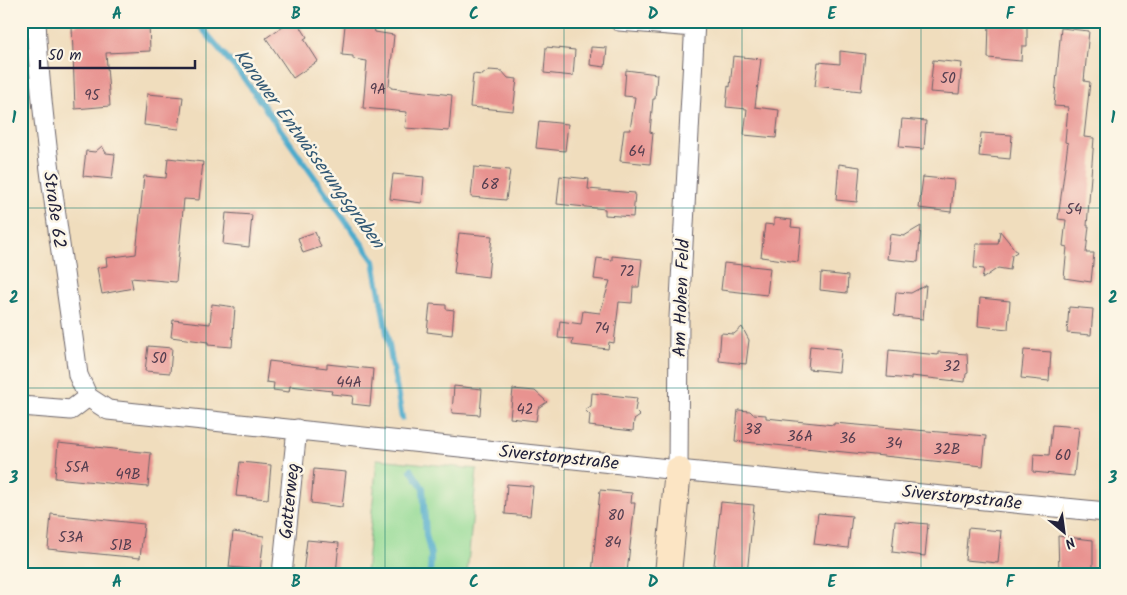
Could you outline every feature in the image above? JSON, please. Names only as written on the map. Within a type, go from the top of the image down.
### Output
[{"type":"street","name":"Straße 62","points":[[36,21],[39,78],[51,182],[78,375],[88,397]]},
{"type":"street","points":[[619,21],[694,24]]},
{"type":"street","name":"Am Hohen Feld","points":[[668,574],[678,470],[679,318],[694,24]]},
{"type":"street","points":[[21,406],[71,410],[88,397]]},
{"type":"street","name":"Siverstorpstraße","points":[[88,397],[108,410],[678,470],[1106,512]]},
{"type":"street","name":"Gatterweg","points":[[282,574],[297,429]]},
{"type":"green space","points":[[377,459],[477,469],[467,574],[366,574]]},
{"type":"building","points":[[79,21],[86,21],[88,25],[129,24],[131,21],[149,23],[150,51],[106,53],[110,106],[75,109],[72,26],[77,25]]},
{"type":"building","points":[[290,21],[297,21],[307,37],[304,39],[318,61],[293,78],[266,38]]},
{"type":"building","points":[[989,21],[1027,21],[1027,46],[1022,46],[1021,61],[988,58]]},
{"type":"building","points":[[345,25],[374,28],[375,32],[394,35],[389,86],[391,88],[452,95],[449,131],[405,128],[407,112],[363,108],[367,61],[353,59],[353,56],[342,55]]},
{"type":"building","points":[[1061,28],[1089,31],[1084,81],[1090,82],[1084,137],[1094,138],[1086,253],[1094,253],[1091,282],[1064,278],[1067,247],[1063,246],[1066,220],[1058,219],[1068,143],[1065,142],[1068,107],[1054,106]]},
{"type":"building","points":[[546,47],[575,50],[573,76],[544,73]]},
{"type":"building","points":[[591,47],[607,48],[605,67],[590,65]]},
{"type":"building","points":[[840,51],[865,54],[861,91],[815,86],[818,62],[840,64]]},
{"type":"building","points":[[733,56],[761,59],[755,107],[779,110],[776,138],[744,135],[747,109],[726,107]]},
{"type":"building","points":[[933,60],[962,63],[959,94],[930,92]]},
{"type":"building","points":[[489,70],[502,71],[508,78],[517,79],[513,111],[470,107],[473,74],[482,75]]},
{"type":"building","points":[[626,70],[657,74],[650,132],[653,133],[650,164],[620,161],[624,130],[630,130],[635,97],[624,96]]},
{"type":"building","points":[[147,94],[183,97],[179,129],[144,125]]},
{"type":"building","points":[[902,119],[926,121],[924,149],[899,147]]},
{"type":"building","points":[[539,121],[568,124],[565,151],[536,148]]},
{"type":"building","points":[[981,133],[1012,135],[1010,159],[979,156]]},
{"type":"building","points":[[102,146],[106,153],[115,154],[112,179],[83,176],[86,151],[95,152]]},
{"type":"building","points":[[168,158],[203,162],[199,200],[184,199],[176,282],[131,278],[133,288],[102,294],[97,268],[107,266],[106,258],[136,254],[144,176],[166,178]]},
{"type":"building","points":[[839,164],[860,167],[857,202],[836,200]]},
{"type":"building","points":[[474,167],[510,170],[506,200],[471,197]]},
{"type":"building","points":[[393,174],[424,177],[422,203],[390,199]]},
{"type":"building","points":[[560,176],[589,179],[588,189],[635,193],[633,217],[605,215],[605,209],[557,204]]},
{"type":"building","points":[[923,177],[954,180],[951,212],[919,208]]},
{"type":"building","points":[[226,213],[252,215],[249,247],[223,244]]},
{"type":"building","points":[[774,218],[792,220],[791,227],[801,228],[798,262],[761,257],[765,224],[774,225]]},
{"type":"building","points":[[921,226],[918,262],[887,259],[890,234],[904,236]]},
{"type":"building","points":[[1000,231],[1017,252],[1012,255],[1010,270],[998,268],[982,279],[984,269],[974,268],[976,244],[998,244]]},
{"type":"building","points":[[315,232],[321,247],[303,253],[298,238]]},
{"type":"building","points":[[459,233],[492,236],[488,277],[454,273]]},
{"type":"building","points":[[612,256],[642,259],[639,287],[633,287],[632,303],[619,302],[614,343],[609,342],[608,349],[572,345],[573,339],[558,338],[560,321],[581,324],[583,311],[600,313],[610,281],[594,279],[597,258],[612,260]]},
{"type":"building","points":[[724,263],[770,268],[767,295],[721,290]]},
{"type":"building","points":[[821,273],[848,276],[847,293],[820,290]]},
{"type":"building","points":[[926,285],[923,319],[894,316],[896,292],[911,293]]},
{"type":"building","points":[[980,298],[1010,301],[1008,329],[978,326]]},
{"type":"building","points":[[212,304],[235,307],[232,347],[208,345],[208,342],[171,337],[173,320],[210,324]]},
{"type":"building","points":[[430,304],[446,305],[446,309],[454,310],[452,335],[427,332]]},
{"type":"building","points":[[1069,307],[1093,309],[1091,335],[1067,333]]},
{"type":"building","points":[[742,327],[749,340],[746,364],[719,361],[721,333],[734,334]]},
{"type":"building","points":[[148,346],[172,348],[170,373],[145,371]]},
{"type":"building","points":[[810,346],[841,349],[839,372],[808,369]]},
{"type":"building","points":[[889,350],[938,355],[938,352],[967,354],[968,373],[966,374],[965,382],[911,376],[911,379],[887,377]]},
{"type":"building","points":[[1024,350],[1051,352],[1049,381],[1021,378]]},
{"type":"building","points":[[269,361],[327,368],[327,364],[373,369],[370,406],[352,404],[353,396],[331,394],[332,391],[290,386],[289,392],[273,390],[274,383],[266,382]]},
{"type":"building","points":[[454,386],[482,389],[480,415],[452,413]]},
{"type":"building","points":[[513,389],[535,391],[547,402],[538,408],[536,421],[510,418]]},
{"type":"building","points":[[592,393],[637,398],[635,411],[640,416],[634,420],[633,431],[589,426],[590,415],[585,410],[591,406]]},
{"type":"building","points":[[738,410],[766,415],[766,418],[986,436],[983,466],[735,441]]},
{"type":"building","points":[[1052,425],[1079,427],[1074,476],[1033,472],[1034,454],[1049,455]]},
{"type":"building","points":[[58,443],[151,453],[148,487],[55,478]]},
{"type":"building","points":[[240,462],[271,465],[268,499],[236,496]]},
{"type":"building","points":[[314,469],[346,472],[342,507],[311,503]]},
{"type":"building","points":[[507,484],[533,486],[530,516],[505,514]]},
{"type":"building","points":[[600,490],[632,493],[631,503],[635,503],[627,572],[623,572],[623,574],[592,574]]},
{"type":"building","points":[[721,502],[754,505],[747,574],[713,574]]},
{"type":"building","points":[[818,513],[852,516],[848,548],[814,544]]},
{"type":"building","points":[[51,514],[144,524],[140,558],[48,549]]},
{"type":"building","points":[[895,521],[928,524],[925,556],[892,552]]},
{"type":"building","points":[[968,528],[1001,531],[998,563],[965,560]]},
{"type":"building","points":[[233,532],[264,536],[260,570],[229,567]]},
{"type":"building","points":[[1058,536],[1093,540],[1093,574],[1059,574]]},
{"type":"building","points":[[307,540],[339,543],[336,574],[303,574]]},
{"type":"waterway","name":"Karower Entwässerungsgraben","points":[[196,21],[243,77],[374,261],[402,418]]},
{"type":"waterway","name":"Karower Entwässerungsgraben","points":[[411,470],[423,488],[426,535],[431,555],[430,574]]}]
